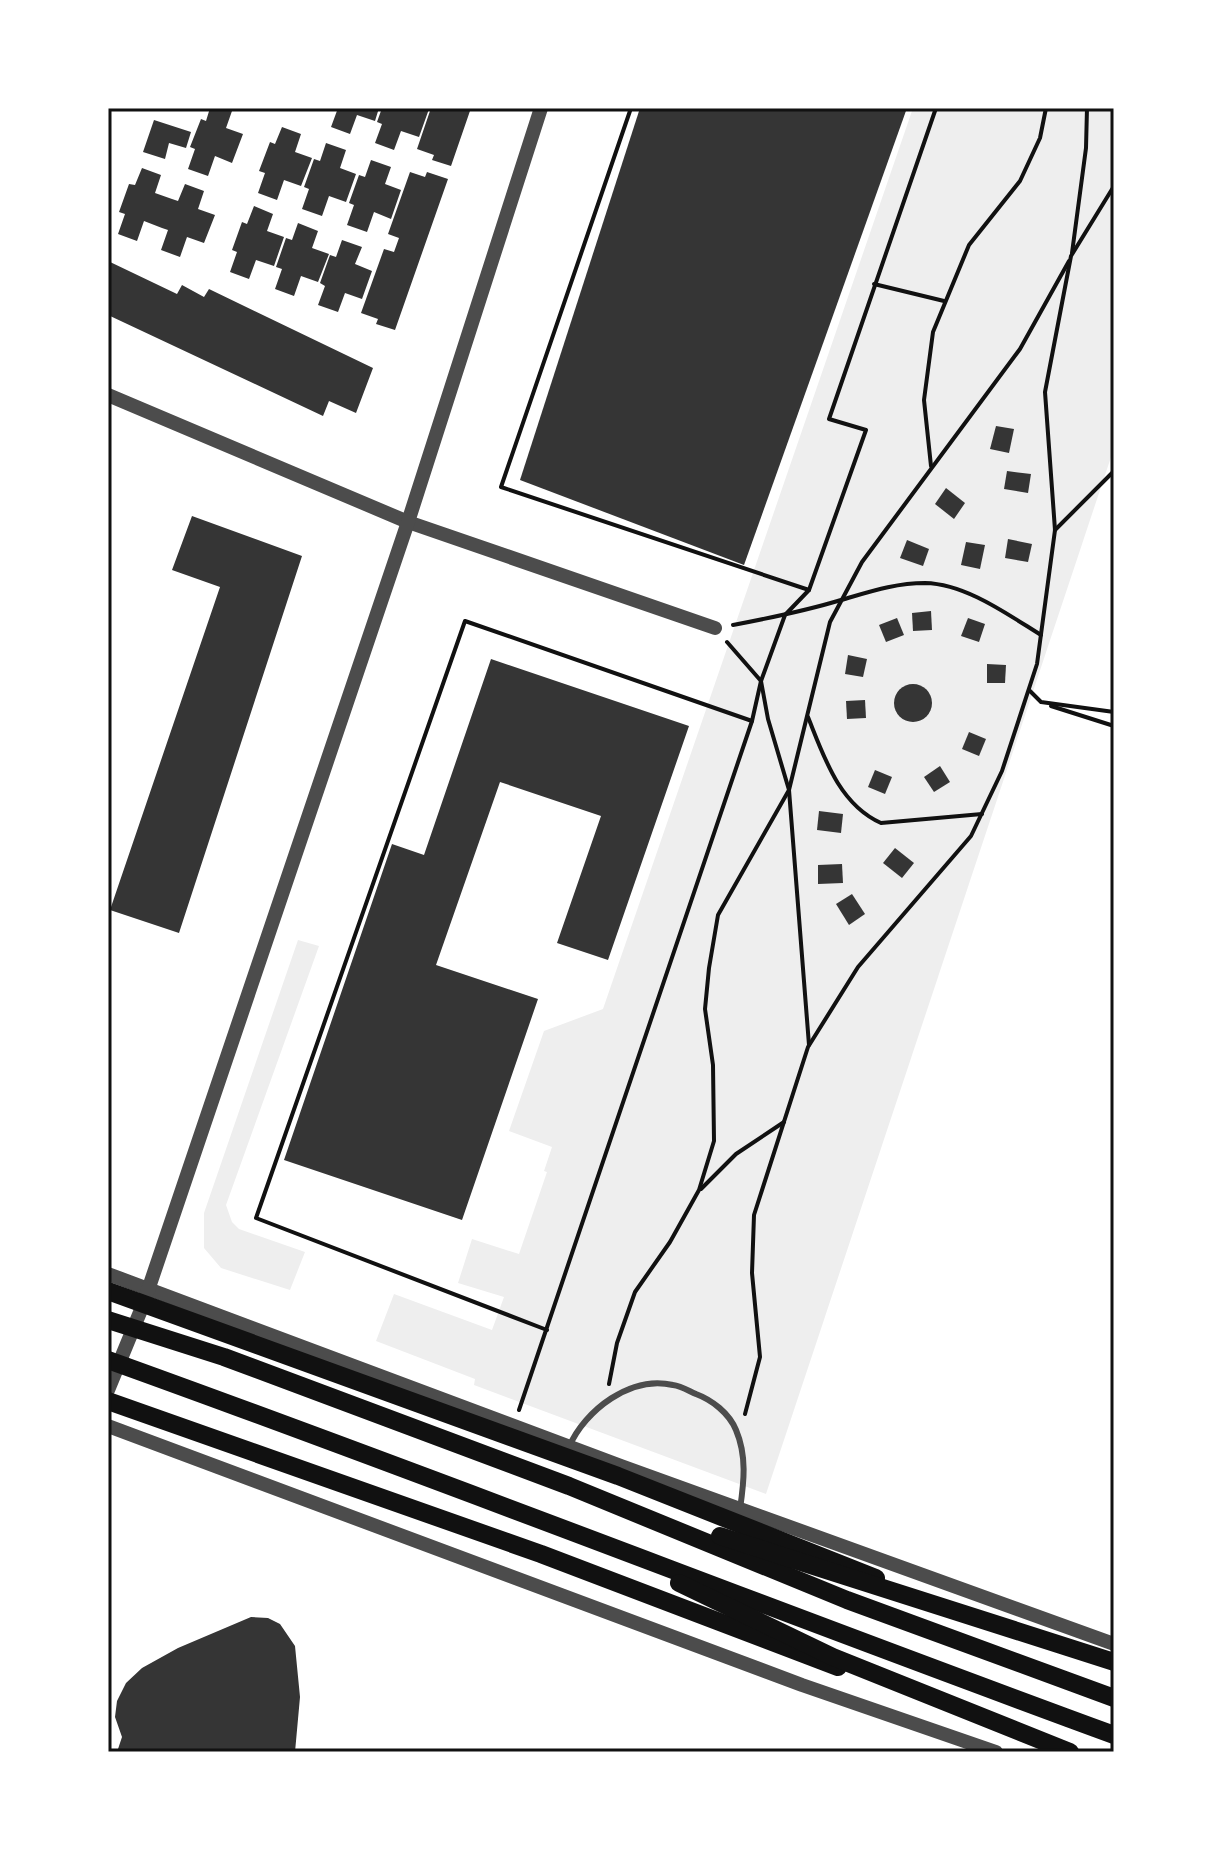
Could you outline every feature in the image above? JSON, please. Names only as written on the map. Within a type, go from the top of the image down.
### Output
[{"type":"main road","points":[[108,1291],[145,1297],[618,1476],[857,1571],[1114,1665]]},
{"type":"main road","points":[[108,1312],[569,1486],[847,1600],[1114,1698]]},
{"type":"main road","points":[[108,1320],[224,1357]]},
{"type":"main road","points":[[108,1360],[546,1520],[1114,1735]]},
{"type":"main road","points":[[108,1367],[218,1399]]},
{"type":"main road","points":[[108,1401],[526,1549],[1072,1752]]},
{"type":"main road","points":[[569,1486],[1114,1665]]},
{"type":"main road","points":[[546,1520],[833,1657],[1072,1752]]},
{"type":"street","points":[[108,1390],[145,1297],[408,522],[541,108]]},
{"type":"street","points":[[108,395],[408,522],[715,628]]},
{"type":"street","points":[[108,1274],[145,1297],[514,1426],[1114,1644]]},
{"type":"street","points":[[108,1426],[802,1685],[996,1752]]},
{"type":"lane","points":[[569,1447],[576,1432],[617,1395],[638,1386],[671,1384],[712,1400],[736,1428],[746,1469],[740,1509]]},
{"type":"path","points":[[631,108],[501,487],[809,590]]},
{"type":"path","points":[[514,1426],[752,721],[761,681],[785,615],[809,590],[866,430],[829,419],[936,108]]},
{"type":"path","points":[[931,466],[924,400],[933,332],[969,245],[1020,181],[1040,138],[1046,108]]},
{"type":"path","points":[[738,1439],[760,1357],[752,1273],[754,1215],[809,1046],[858,967],[971,836],[1002,771],[1037,664],[1055,530],[1045,392],[1071,256],[1086,148],[1087,108]]},
{"type":"path","points":[[605,1403],[617,1343],[635,1292],[670,1242],[699,1190],[714,1141],[713,1065],[705,1009],[718,915],[789,790],[830,622],[862,562],[1020,349],[1114,186]]},
{"type":"path","points":[[874,284],[944,301]]},
{"type":"path","points":[[1055,530],[1114,471]]},
{"type":"path","points":[[715,628],[785,615],[877,588],[926,583],[961,592],[999,608],[1041,635]]},
{"type":"path","points":[[547,1330],[256,1218],[465,621],[752,721]]},
{"type":"path","points":[[715,628],[761,681],[768,719],[789,790],[809,1046]]},
{"type":"path","points":[[1029,690],[1041,702],[1114,726]]},
{"type":"path","points":[[1041,702],[1114,712]]},
{"type":"path","points":[[807,715],[827,766],[845,793],[867,817],[881,823],[982,814]]},
{"type":"path","points":[[699,1190],[736,1154],[784,1122]]},
{"type":"shaded area","points":[[913,108],[1114,108],[1114,448],[766,1494],[474,1385],[475,1379],[376,1341],[394,1294],[492,1330],[504,1297],[458,1283],[472,1239],[519,1254],[547,1172],[544,1171],[552,1147],[509,1131],[544,1031],[603,1009]]},
{"type":"shaded area","points":[[298,940],[319,946],[226,1205],[232,1222],[239,1229],[305,1252],[290,1290],[221,1268],[204,1248],[204,1213]]},
{"type":"building","points":[[210,108],[232,111],[226,128],[243,134],[232,163],[215,156],[208,176],[188,169],[195,149],[190,147],[201,119],[206,121]]},
{"type":"building","points":[[338,108],[379,108],[375,121],[357,115],[350,134],[331,127]]},
{"type":"building","points":[[382,108],[429,109],[419,137],[401,131],[394,150],[375,143],[382,124],[377,122]]},
{"type":"building","points":[[431,108],[471,108],[451,166],[432,160],[434,155],[417,149]]},
{"type":"building","points":[[640,108],[907,108],[744,565],[520,480]]},
{"type":"building","points":[[154,120],[191,132],[186,148],[169,143],[165,159],[143,152]]},
{"type":"building","points":[[282,127],[301,134],[295,152],[312,158],[301,186],[284,180],[277,200],[258,193],[265,173],[259,171],[270,142],[275,144]]},
{"type":"building","points":[[326,143],[346,150],[340,168],[356,174],[346,202],[329,196],[322,216],[302,209],[309,189],[304,187],[314,159],[320,161]]},
{"type":"building","points":[[371,160],[391,167],[385,184],[401,190],[391,219],[374,212],[367,232],[347,225],[354,205],[349,203],[359,175],[365,177]]},
{"type":"building","points":[[142,168],[161,175],[155,193],[178,201],[185,184],[204,191],[198,209],[215,215],[204,243],[187,237],[180,257],[161,250],[168,230],[144,221],[137,241],[118,234],[125,214],[119,212],[129,184],[135,185]]},
{"type":"building","points":[[410,172],[425,177],[427,172],[448,179],[395,330],[376,324],[378,319],[361,313],[384,249],[394,252],[399,238],[388,234]]},
{"type":"building","points":[[254,206],[273,214],[267,231],[284,237],[274,266],[256,260],[249,279],[230,272],[237,252],[232,250],[242,222],[247,224]]},
{"type":"building","points":[[298,223],[318,231],[312,248],[329,254],[318,282],[301,276],[294,296],[275,289],[282,269],[276,267],[286,238],[292,240]]},
{"type":"building","points":[[342,240],[362,247],[355,264],[372,271],[362,299],[345,293],[338,312],[318,305],[325,286],[320,283],[330,255],[336,257]]},
{"type":"building","points":[[108,261],[177,294],[182,285],[204,297],[209,289],[373,368],[356,413],[329,401],[323,416],[108,315]]},
{"type":"building","points":[[996,426],[1014,429],[1009,453],[990,449]]},
{"type":"building","points":[[1007,471],[1031,474],[1028,493],[1004,489]]},
{"type":"building","points":[[946,488],[965,503],[954,519],[935,504]]},
{"type":"building","points":[[192,516],[302,556],[179,933],[110,910],[220,587],[172,570]]},
{"type":"building","points":[[1008,539],[1032,544],[1028,562],[1005,558]]},
{"type":"building","points":[[907,540],[929,549],[923,566],[900,558]]},
{"type":"building","points":[[966,542],[985,545],[980,569],[961,565]]},
{"type":"building","points":[[931,611],[932,630],[913,631],[912,613]]},
{"type":"building","points":[[897,618],[904,635],[886,642],[879,625]]},
{"type":"building","points":[[968,618],[985,624],[979,642],[961,636]]},
{"type":"building","points":[[848,655],[867,659],[863,677],[845,674]]},
{"type":"building","points":[[491,659],[689,726],[608,960],[557,943],[601,816],[500,782],[436,965],[538,999],[462,1220],[284,1160],[392,844],[424,855]]},
{"type":"building","points":[[987,664],[1006,665],[1005,683],[987,683]]},
{"type":"building","points":[[913,684],[926,690],[932,703],[926,716],[913,722],[900,716],[894,703],[900,690]]},
{"type":"building","points":[[865,700],[866,718],[847,719],[846,701]]},
{"type":"building","points":[[969,732],[986,739],[979,756],[962,749]]},
{"type":"building","points":[[940,766],[950,782],[934,792],[924,777]]},
{"type":"building","points":[[875,770],[892,777],[885,794],[868,787]]},
{"type":"building","points":[[819,811],[843,814],[841,833],[817,830]]},
{"type":"building","points":[[895,848],[914,863],[902,878],[883,863]]},
{"type":"building","points":[[842,864],[843,883],[818,884],[818,865]]},
{"type":"building","points":[[852,894],[865,914],[849,925],[836,904]]},
{"type":"building","points":[[251,1617],[268,1618],[280,1624],[295,1646],[300,1697],[295,1752],[117,1752],[122,1737],[115,1717],[117,1701],[126,1683],[142,1668],[178,1648]]}]
